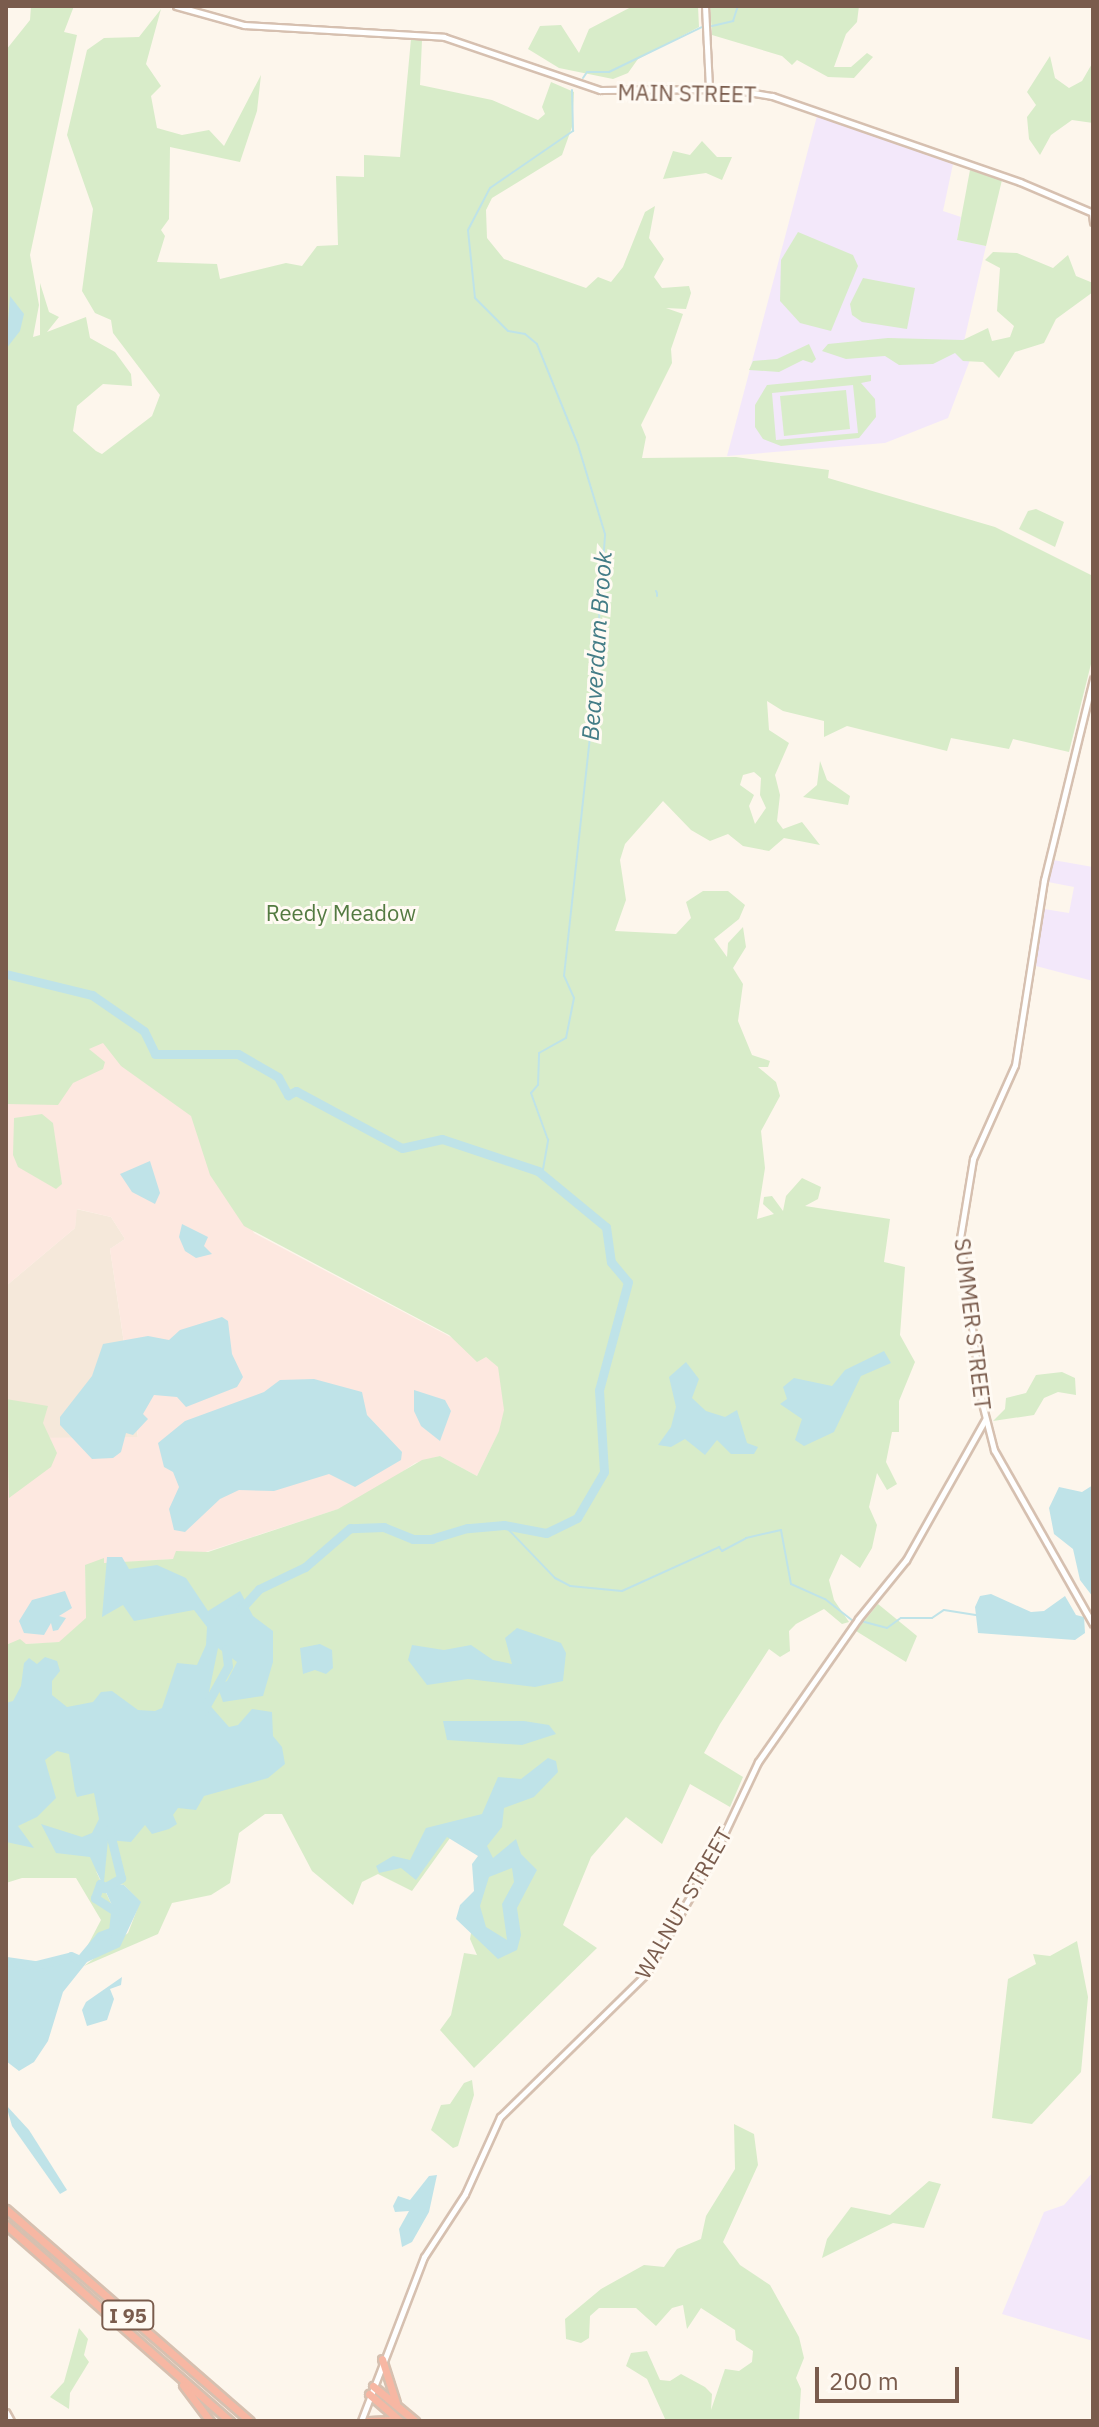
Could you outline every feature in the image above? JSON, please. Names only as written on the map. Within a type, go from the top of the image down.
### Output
[{"type":"highway","name":"I 95","points":[[6,2209],[250,2421]]},
{"type":"highway","name":"I 95","points":[[6,2225],[230,2421]]},
{"type":"highway","points":[[382,2359],[387,2388],[400,2408]]},
{"type":"highway","points":[[172,2370],[210,2421]]},
{"type":"highway","points":[[371,2390],[415,2421]]},
{"type":"highway","points":[[371,2390],[399,2421]]},
{"type":"highway","points":[[368,2421],[399,2421]]},
{"type":"main road","name":"MAIN STREET","points":[[176,6],[244,25],[444,37],[600,90],[709,89],[753,92],[806,106],[1092,213]]},
{"type":"main road","points":[[705,6],[709,89]]},
{"type":"main road","points":[[1092,213],[1093,222]]},
{"type":"main road","name":"SUMMER STREET","points":[[1093,679],[1044,880],[1015,1065],[975,1153],[963,1205],[962,1263],[985,1420],[1002,1467],[1093,1624]]},
{"type":"main road","name":"WALNUT STREET","points":[[361,2421],[382,2359],[424,2257],[465,2194],[500,2117],[646,1974],[714,1855],[758,1762],[858,1619],[906,1560],[985,1420]]},
{"type":"main road","points":[[6,2412],[11,2421]]},
{"type":"shaded area","points":[[817,116],[953,164],[943,211],[961,217],[957,240],[986,246],[962,350],[973,352],[948,418],[885,443],[727,456]]},
{"type":"shaded area","points":[[1053,860],[1093,867],[1093,981],[1036,966],[1044,909],[1069,913],[1074,887],[1048,882]]},
{"type":"shaded area","points":[[92,1019],[172,1080],[254,1233],[481,1353],[500,1368],[506,1418],[477,1476],[440,1456],[415,1463],[357,1503],[187,1558],[85,1565],[88,1641],[6,1645],[6,1438],[138,1437],[110,1249],[125,1239],[111,1217],[77,1209],[75,1228],[6,1286],[6,1020]]},
{"type":"shaded area","points":[[76,1209],[111,1217],[125,1239],[110,1249],[138,1438],[6,1438],[6,1286],[75,1228]]},
{"type":"shaded area","points":[[1093,2172],[1093,2341],[1002,2314],[1044,2212],[1064,2205]]},
{"type":"green space","name":"Reedy Meadow","points":[[31,6],[74,6],[64,32],[77,35],[30,255],[39,305],[33,337],[40,335],[40,283],[49,312],[59,317],[47,332],[86,317],[90,338],[115,352],[131,374],[132,386],[103,384],[77,406],[73,431],[96,451],[102,454],[152,416],[160,395],[113,333],[111,320],[95,313],[82,291],[93,209],[67,135],[87,50],[104,38],[139,37],[161,9],[146,64],[161,86],[151,96],[157,128],[182,135],[209,130],[224,146],[261,75],[257,111],[240,162],[170,147],[169,219],[161,230],[165,236],[157,262],[217,264],[220,279],[286,263],[302,266],[317,246],[338,245],[336,176],[364,177],[364,155],[400,157],[411,39],[422,40],[420,85],[492,100],[538,120],[545,114],[542,107],[551,82],[574,92],[572,127],[562,155],[492,198],[486,210],[487,238],[504,259],[586,288],[598,277],[611,282],[623,267],[645,212],[655,206],[649,238],[664,259],[654,277],[662,288],[689,286],[691,293],[686,309],[666,308],[683,314],[671,349],[672,363],[641,425],[646,437],[642,458],[736,457],[829,470],[828,478],[995,527],[1093,576],[1093,656],[1069,752],[1013,739],[1009,749],[951,738],[947,751],[847,726],[824,737],[824,721],[783,711],[767,701],[769,730],[789,743],[775,775],[780,795],[777,821],[783,829],[802,822],[820,845],[784,838],[769,851],[743,846],[728,834],[710,841],[691,830],[663,801],[625,844],[620,860],[626,900],[615,931],[676,934],[691,918],[686,902],[703,891],[728,891],[745,905],[739,919],[714,939],[727,957],[728,943],[743,927],[746,947],[733,968],[743,984],[738,1021],[752,1055],[770,1061],[768,1067],[758,1067],[776,1082],[780,1096],[761,1131],[765,1168],[757,1219],[774,1214],[763,1204],[764,1197],[772,1196],[783,1211],[786,1196],[802,1178],[821,1187],[818,1199],[805,1206],[890,1219],[884,1262],[905,1267],[900,1335],[915,1362],[899,1401],[899,1432],[892,1432],[886,1462],[897,1484],[887,1490],[877,1473],[869,1507],[877,1525],[872,1548],[860,1568],[841,1554],[829,1580],[834,1600],[849,1622],[842,1624],[824,1609],[796,1624],[789,1631],[790,1651],[780,1657],[769,1649],[720,1724],[704,1753],[743,1777],[730,1807],[690,1784],[662,1844],[626,1817],[591,1857],[563,1925],[597,1948],[474,2068],[440,2030],[451,2015],[464,1953],[477,1955],[470,1939],[483,1864],[476,1848],[450,1838],[412,1891],[378,1874],[362,1882],[353,1905],[312,1871],[282,1814],[265,1814],[239,1833],[230,1883],[211,1895],[172,1903],[158,1934],[84,1966],[128,1933],[140,1902],[124,1885],[104,1882],[96,1871],[115,1912],[114,1922],[112,1930],[86,1959],[79,1962],[101,1920],[76,1878],[22,1878],[6,1883],[6,1645],[20,1639],[26,1644],[59,1642],[86,1618],[85,1565],[104,1558],[104,1563],[173,1559],[176,1551],[208,1552],[338,1509],[422,1460],[440,1456],[477,1476],[499,1431],[504,1410],[498,1367],[486,1357],[477,1362],[449,1335],[244,1226],[210,1175],[191,1116],[121,1066],[103,1043],[89,1049],[105,1062],[103,1069],[73,1083],[58,1105],[6,1104],[6,50],[30,20]],"holes":[[[754,772],[761,778],[760,795],[766,808],[755,824],[749,806],[754,795],[740,785],[743,775]]]},
{"type":"green space","points":[[633,6],[698,6],[699,27],[638,59],[628,73],[613,79],[559,68],[528,49],[540,26],[561,25],[579,53],[589,29]]},
{"type":"green space","points":[[710,6],[859,6],[857,22],[846,34],[834,67],[851,67],[867,53],[873,57],[854,78],[828,77],[797,60],[792,65],[782,56],[712,35]]},
{"type":"green space","points":[[1050,56],[1055,78],[1069,88],[1082,81],[1093,62],[1093,123],[1072,120],[1051,135],[1040,155],[1029,139],[1027,117],[1036,105],[1027,92]]},
{"type":"green space","points":[[702,141],[717,157],[732,157],[722,180],[706,173],[663,179],[673,151],[690,155]]},
{"type":"green space","points":[[970,170],[1002,180],[986,246],[957,240]]},
{"type":"green space","points":[[798,232],[853,255],[858,266],[831,331],[800,323],[780,301],[781,260]]},
{"type":"green space","points":[[993,252],[1017,253],[1053,268],[1068,255],[1076,276],[1093,283],[1093,292],[1056,319],[1044,343],[1015,352],[999,378],[983,362],[963,361],[955,353],[933,364],[899,365],[885,356],[846,359],[822,351],[828,344],[888,338],[963,340],[988,328],[992,341],[1010,337],[1014,326],[997,311],[1000,268],[985,260]]},
{"type":"green space","points":[[863,278],[915,288],[907,329],[862,322],[852,315],[850,304]]},
{"type":"green space","points":[[809,344],[816,359],[812,363],[803,360],[779,372],[749,370],[753,361],[777,359]]},
{"type":"green space","points":[[871,375],[871,381],[861,383],[875,399],[876,417],[859,438],[781,446],[763,439],[755,427],[755,405],[767,385]],"holes":[[[853,385],[858,433],[776,440],[772,393]]]},
{"type":"green space","points":[[846,390],[850,429],[784,436],[780,396]]},
{"type":"green space","points":[[1036,509],[1064,522],[1055,547],[1019,529],[1028,511]]},
{"type":"green space","points":[[820,761],[827,780],[850,796],[848,805],[803,797],[817,785]]},
{"type":"green space","points":[[42,1114],[53,1123],[62,1184],[56,1189],[18,1167],[13,1155],[14,1118]]},
{"type":"green space","points":[[1062,1372],[1075,1378],[1076,1395],[1058,1392],[1044,1398],[1034,1415],[993,1421],[1005,1409],[1006,1398],[1026,1393],[1036,1375]]},
{"type":"green space","points":[[6,1399],[48,1406],[43,1423],[57,1453],[51,1467],[9,1498]]},
{"type":"green space","points":[[878,1604],[917,1636],[906,1662],[856,1631]]},
{"type":"green space","points":[[1077,1941],[1088,1997],[1081,2072],[1032,2124],[992,2118],[1008,1979],[1036,1964],[1033,1954],[1050,1956]]},
{"type":"green space","points":[[472,2080],[474,2095],[458,2146],[453,2148],[431,2130],[441,2105],[450,2104],[464,2083]]},
{"type":"green space","points":[[734,2124],[754,2134],[758,2165],[723,2242],[740,2265],[770,2285],[799,2337],[804,2358],[796,2378],[801,2389],[799,2421],[666,2421],[647,2379],[626,2366],[631,2353],[647,2351],[660,2380],[670,2381],[681,2374],[705,2387],[712,2394],[711,2410],[725,2369],[739,2371],[752,2362],[753,2351],[736,2340],[735,2330],[701,2308],[687,2329],[683,2305],[672,2308],[656,2326],[636,2308],[599,2308],[590,2316],[589,2338],[581,2343],[566,2339],[565,2319],[601,2289],[644,2265],[664,2267],[677,2249],[701,2239],[706,2216],[735,2169]]},
{"type":"green space","points":[[929,2181],[941,2184],[924,2228],[893,2223],[822,2258],[827,2239],[851,2207],[890,2215]]},
{"type":"green space","points":[[79,2328],[88,2339],[84,2355],[89,2362],[70,2393],[69,2409],[50,2397],[64,2382]]},
{"type":"water","points":[[10,296],[24,314],[20,331],[6,349]]},
{"type":"water","points":[[150,1161],[160,1193],[155,1204],[132,1192],[120,1174]]},
{"type":"water","points":[[182,1224],[208,1237],[204,1246],[212,1254],[196,1258],[185,1251],[179,1237]]},
{"type":"water","points":[[222,1317],[228,1321],[232,1354],[243,1377],[237,1387],[186,1407],[177,1397],[154,1395],[143,1414],[148,1419],[133,1435],[126,1433],[121,1452],[113,1458],[92,1459],[60,1425],[60,1417],[92,1376],[103,1344],[148,1336],[169,1340],[180,1330]]},
{"type":"water","points":[[884,1351],[891,1363],[861,1376],[834,1432],[804,1446],[795,1440],[802,1419],[780,1404],[787,1399],[783,1387],[794,1378],[832,1386],[845,1370]]},
{"type":"water","points":[[686,1362],[699,1379],[692,1398],[706,1411],[725,1417],[737,1410],[747,1443],[758,1447],[754,1454],[731,1454],[717,1440],[705,1455],[685,1439],[671,1447],[658,1445],[671,1427],[676,1407],[669,1377]]},
{"type":"water","points":[[314,1379],[362,1392],[367,1415],[402,1452],[401,1460],[355,1487],[329,1474],[274,1491],[239,1490],[220,1499],[185,1532],[174,1530],[169,1509],[179,1487],[173,1472],[164,1467],[158,1443],[185,1421],[264,1392],[280,1380]]},
{"type":"water","points":[[414,1390],[445,1400],[451,1411],[440,1441],[421,1426],[414,1411]]},
{"type":"water","points":[[1093,1485],[1093,1597],[1080,1580],[1073,1549],[1054,1534],[1049,1508],[1059,1487],[1082,1492]]},
{"type":"water","points":[[107,1557],[122,1557],[129,1569],[157,1565],[186,1578],[208,1611],[240,1591],[253,1616],[273,1631],[273,1662],[263,1696],[223,1702],[217,1685],[227,1681],[237,1662],[218,1648],[207,1702],[229,1727],[238,1725],[252,1709],[272,1712],[273,1736],[282,1747],[285,1764],[268,1778],[204,1796],[196,1810],[178,1808],[173,1815],[177,1824],[169,1829],[152,1834],[145,1825],[131,1842],[108,1840],[104,1882],[124,1885],[141,1902],[120,1947],[87,1962],[63,1992],[48,2041],[34,2062],[19,2071],[6,2061],[6,1959],[16,1964],[86,1959],[87,1951],[112,1930],[115,1912],[90,1857],[56,1853],[41,1824],[82,1837],[92,1833],[99,1819],[94,1793],[77,1797],[69,1754],[57,1751],[45,1760],[56,1798],[37,1817],[18,1826],[34,1848],[6,1842],[6,1703],[13,1701],[21,1686],[24,1663],[29,1658],[37,1664],[45,1657],[57,1661],[60,1671],[52,1681],[52,1695],[67,1707],[93,1702],[101,1692],[112,1691],[138,1710],[155,1711],[162,1708],[177,1663],[197,1665],[206,1645],[207,1627],[194,1610],[134,1621],[123,1605],[102,1617]]},
{"type":"water","points":[[65,1591],[72,1608],[59,1616],[66,1618],[58,1630],[53,1631],[51,1623],[44,1635],[24,1633],[19,1621],[32,1600]]},
{"type":"water","points":[[991,1594],[1031,1612],[1044,1611],[1065,1596],[1076,1615],[1084,1617],[1085,1633],[1075,1640],[978,1633],[975,1607],[980,1596]]},
{"type":"water","points":[[517,1628],[561,1643],[566,1653],[563,1681],[535,1687],[468,1679],[427,1685],[408,1660],[412,1645],[444,1650],[471,1645],[493,1660],[512,1664],[505,1638]]},
{"type":"water","points":[[320,1644],[332,1650],[333,1668],[326,1674],[315,1670],[303,1674],[300,1648]]},
{"type":"water","points":[[443,1721],[524,1721],[549,1725],[556,1734],[522,1745],[447,1740]]},
{"type":"water","points":[[548,1758],[556,1761],[558,1772],[534,1797],[504,1808],[502,1827],[487,1846],[493,1858],[516,1839],[521,1854],[537,1870],[517,1908],[521,1935],[517,1950],[498,1959],[456,1919],[460,1905],[474,1891],[472,1864],[478,1856],[447,1837],[416,1880],[401,1868],[379,1873],[376,1866],[393,1856],[410,1860],[426,1828],[482,1814],[498,1777],[521,1779]],"holes":[[[512,1868],[514,1882],[502,1904],[507,1940],[486,1927],[480,1906],[489,1877]]]},
{"type":"water","points":[[122,1977],[121,1985],[110,1989],[114,1999],[107,2020],[87,2026],[82,2010],[86,2002]]},
{"type":"water","points":[[6,2105],[29,2130],[67,2190],[60,2194],[12,2126]]},
{"type":"water","points":[[437,2175],[429,2212],[412,2242],[402,2247],[399,2229],[409,2211],[395,2212],[393,2206],[398,2196],[410,2200],[429,2176]]},
{"type":"waterway","name":"Beaverdam Brook","points":[[712,26],[733,21],[738,6]]},
{"type":"waterway","name":"Beaverdam Brook","points":[[583,78],[587,72],[609,72],[702,27]]},
{"type":"waterway","name":"Beaverdam Brook","points":[[542,1175],[548,1140],[531,1093],[538,1085],[539,1053],[566,1038],[574,998],[564,976],[592,717],[605,534],[578,445],[537,344],[525,334],[508,331],[475,298],[468,230],[490,188],[573,131],[572,90]]},
{"type":"waterway","points":[[6,974],[92,995],[144,1031],[155,1054],[238,1054],[278,1077],[288,1095],[296,1091],[402,1148],[442,1139],[538,1171],[606,1227],[611,1262],[628,1282],[599,1390],[604,1472],[577,1518],[546,1533],[504,1525],[467,1528],[432,1539],[413,1539],[384,1527],[350,1528],[305,1567],[259,1589],[240,1610]]},
{"type":"waterway","points":[[504,1525],[555,1578],[570,1586],[622,1591],[719,1547],[722,1551],[746,1538],[781,1530],[791,1584],[825,1599],[852,1620]]},
{"type":"waterway","points":[[861,1621],[887,1628],[901,1618],[932,1618],[944,1610],[976,1615]]},
{"type":"waterway","points":[[203,1711],[228,1666],[226,1649]]},
{"type":"waterway","points":[[6,1961],[36,1965],[71,1956],[80,1960],[100,1936],[113,1931],[115,1911],[95,1898],[100,1884],[104,1888],[121,1878],[109,1829]]}]
